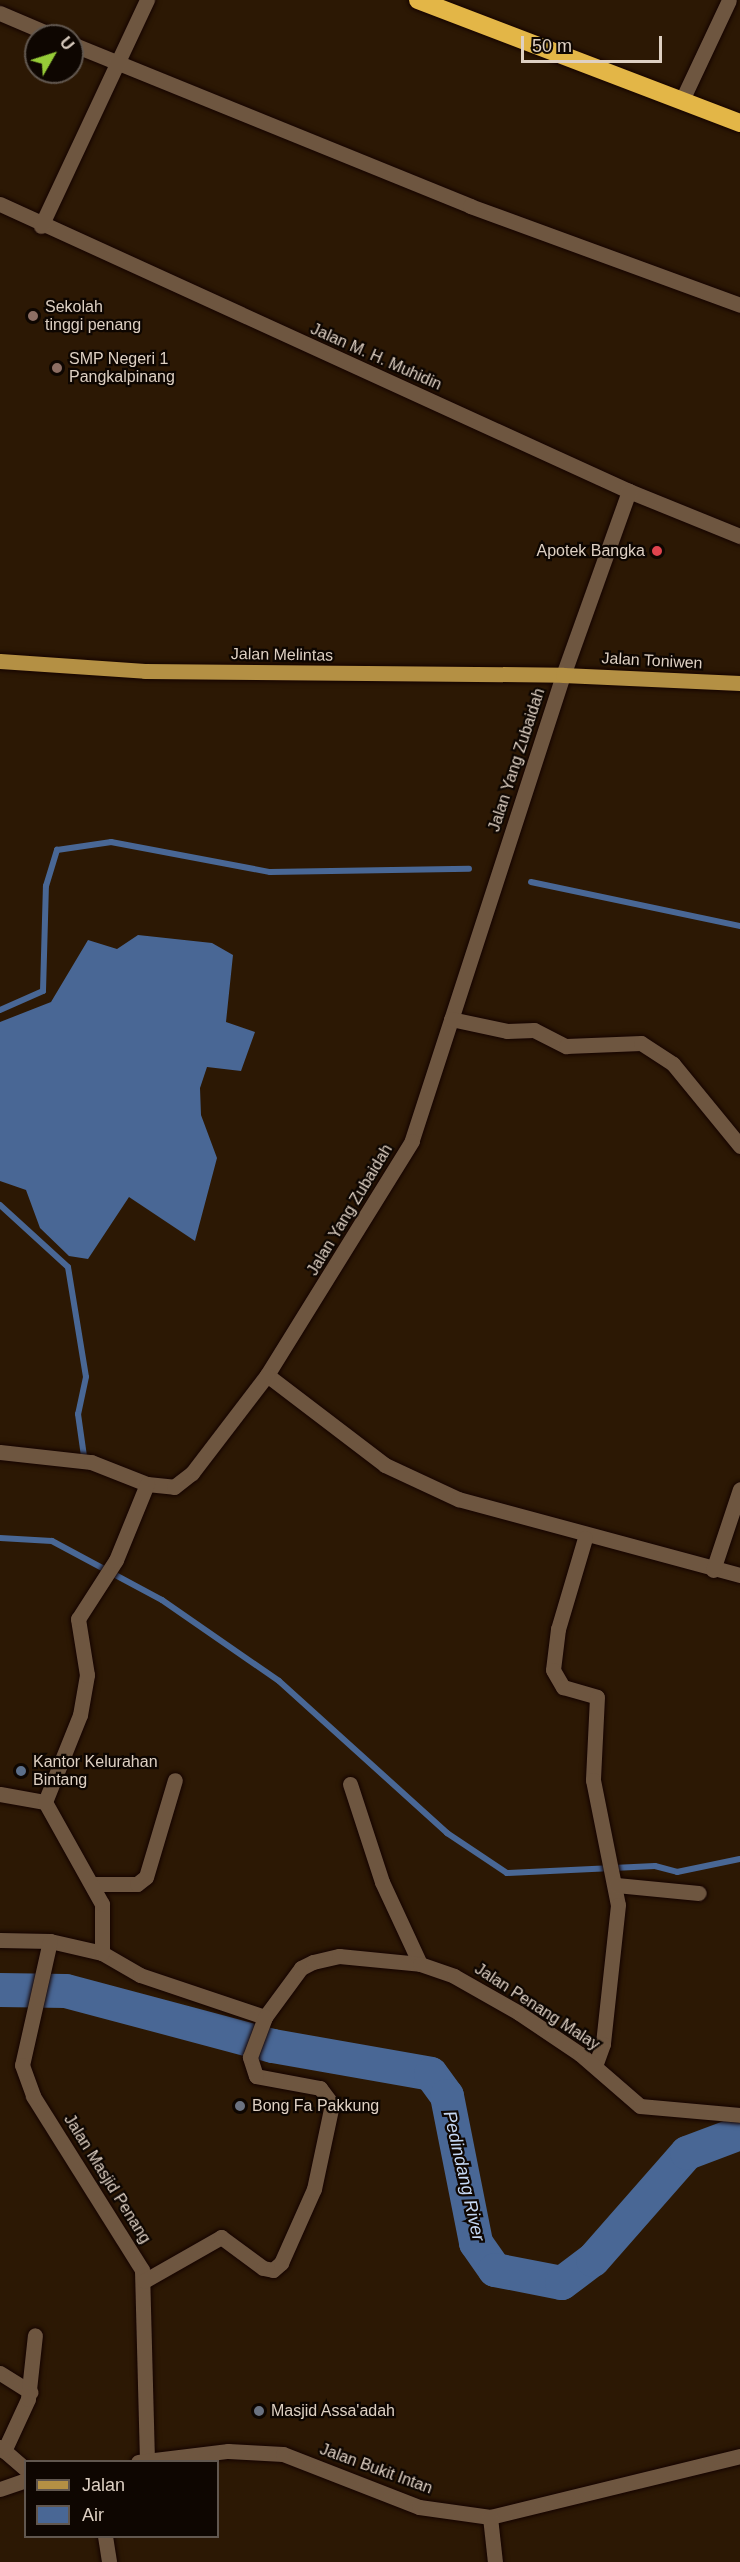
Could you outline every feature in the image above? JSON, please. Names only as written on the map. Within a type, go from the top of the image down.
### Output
[{"type":"highway","points":[[424,1],[740,123]]},
{"type":"main road","name":"Jalan Melintas","points":[[0,661],[145,671],[563,675]]},
{"type":"main road","name":"Jalan Toniwen","points":[[563,675],[740,683]]},
{"type":"street","points":[[41,226],[147,0]]},
{"type":"street","points":[[682,100],[729,0]]},
{"type":"street","points":[[0,14],[25,24]]},
{"type":"street","points":[[84,49],[470,206],[740,305]]},
{"type":"street","name":"Jalan M. H. Muhidin","points":[[0,204],[41,226],[629,491],[740,536]]},
{"type":"street","name":"Jalan Yang Zubaidah","points":[[0,1452],[91,1462],[147,1484],[174,1487],[192,1473],[267,1375],[401,1164],[451,1019],[563,675],[629,491]]},
{"type":"street","points":[[451,1019],[507,1031],[534,1030],[567,1046],[641,1043],[673,1064],[740,1146]]},
{"type":"street","points":[[267,1375],[385,1465],[458,1499],[585,1538],[740,1575]]},
{"type":"street","points":[[45,1802],[81,1715],[87,1675],[78,1619],[116,1560],[147,1484]]},
{"type":"street","points":[[713,1570],[740,1489]]},
{"type":"street","points":[[585,1538],[558,1629],[553,1670],[563,1687],[597,1697],[592,1780],[613,1859],[616,1882],[608,2005],[595,2066]]},
{"type":"street","points":[[94,1884],[137,1884],[146,1877],[175,1780]]},
{"type":"street","points":[[350,1784],[381,1882],[420,1964]]},
{"type":"street","points":[[0,1794],[45,1802],[94,1884],[104,1920],[102,1953]]},
{"type":"street","points":[[616,1882],[699,1893]]},
{"type":"street","points":[[0,1940],[50,1941],[102,1953],[140,1975],[265,2017]]},
{"type":"street","name":"Jalan Masjid Penang","points":[[50,1941],[22,2065],[33,2096],[126,2237],[144,2281],[142,2460]]},
{"type":"street","name":"Jalan Penang Malay","points":[[144,2281],[220,2237],[263,2268],[273,2270],[281,2263],[314,2189],[332,2104],[320,2088],[266,2082],[256,2076],[250,2057],[265,2017],[302,1968],[314,1962],[339,1956],[420,1964],[510,2008],[595,2066],[640,2106],[740,2115]]},
{"type":"street","points":[[24,2468],[2,2449],[30,2392],[35,2336]]},
{"type":"street","points":[[0,2373],[30,2392]]},
{"type":"street","name":"Jalan Bukit Intan","points":[[151,2460],[228,2451],[283,2454],[419,2507],[490,2517],[740,2456]]},
{"type":"street","points":[[0,2489],[24,2481]]},
{"type":"street","points":[[490,2517],[495,2562]]},
{"type":"street","points":[[105,2538],[109,2562]]},
{"type":"water","points":[[138,935],[212,943],[233,955],[226,1022],[255,1032],[241,1071],[207,1067],[200,1088],[201,1115],[217,1158],[195,1241],[129,1197],[88,1259],[69,1256],[40,1228],[26,1190],[0,1181],[0,1022],[51,1002],[88,940],[117,949]]},
{"type":"waterway","points":[[0,1010],[43,991],[46,886],[57,850],[111,842],[270,872],[469,869]]},
{"type":"waterway","points":[[531,882],[740,926]]},
{"type":"waterway","points":[[0,1205],[68,1267],[86,1377],[78,1414],[84,1456]]},
{"type":"waterway","points":[[0,1538],[52,1541],[162,1600],[279,1681],[447,1833],[507,1873],[655,1866],[677,1872],[740,1859]]},
{"type":"waterway","name":"Pedindang River","points":[[0,1990],[66,1991],[273,2046],[431,2074],[447,2096],[476,2243],[495,2270],[562,2283],[593,2260],[687,2153],[740,2133]]},
{"type":"place","name":"Sekolah tinggi penang","points":[[33,316]]},
{"type":"place","name":"SMP Negeri 1 Pangkalpinang","points":[[57,368]]},
{"type":"place","name":"Apotek Bangka","points":[[657,551]]},
{"type":"place","name":"Kantor Kelurahan Bintang","points":[[21,1771]]},
{"type":"place","name":"Bong Fa Pakkung","points":[[240,2106]]},
{"type":"place","name":"Masjid Assa'adah","points":[[259,2411]]}]
